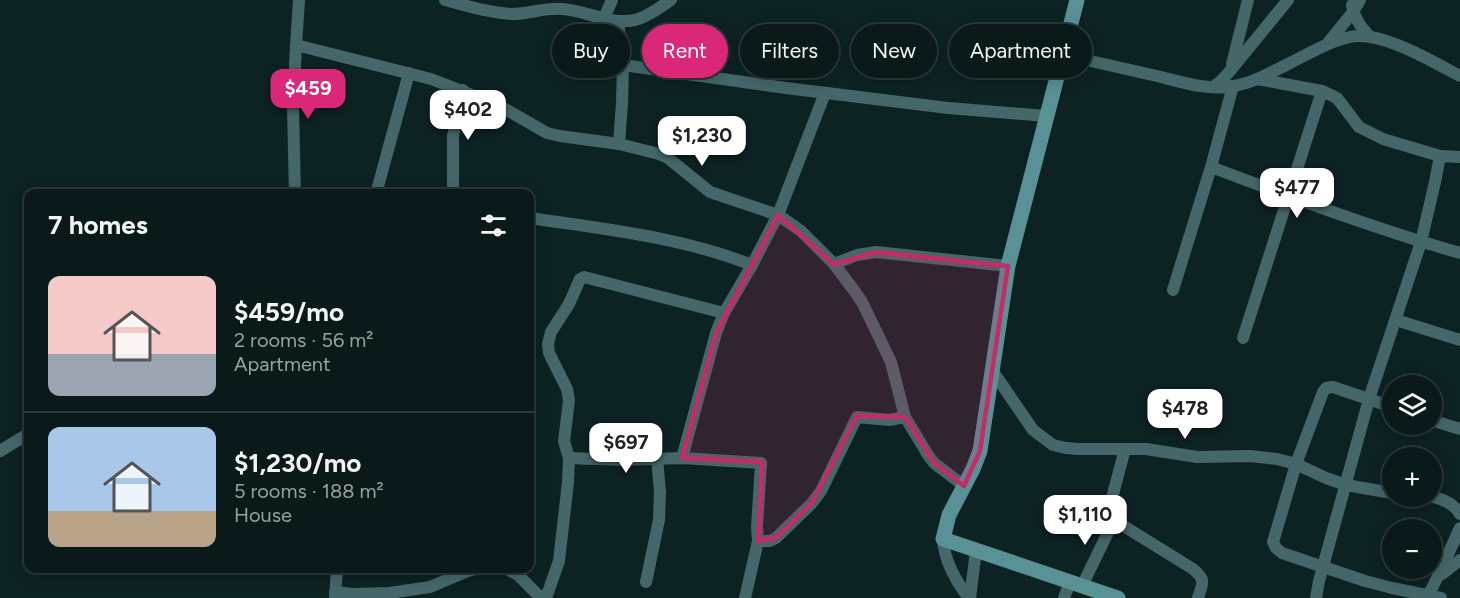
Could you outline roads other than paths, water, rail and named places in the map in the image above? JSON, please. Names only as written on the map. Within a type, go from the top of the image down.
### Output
[{"type":"street","points":[[295,189],[293,109],[300,0]]},
{"type":"street","points":[[445,0],[483,10],[512,14],[555,8],[618,21],[638,20],[671,0]]},
{"type":"street","points":[[604,18],[612,0]]},
{"type":"street","points":[[1071,24],[1077,0]]},
{"type":"street","points":[[1230,71],[1248,0]]},
{"type":"street","points":[[1213,87],[1230,71],[1288,0]]},
{"type":"street","points":[[1326,45],[1352,6],[1360,0]]},
{"type":"street","points":[[1352,6],[1362,28],[1370,37]]},
{"type":"street","points":[[1092,61],[1191,84],[1213,87],[1233,86],[1257,79],[1326,45],[1352,37],[1370,37],[1417,54],[1460,76]]},
{"type":"street","points":[[296,45],[409,73],[463,90],[507,110],[547,133],[619,144],[663,156],[716,195],[778,215],[801,231],[834,264],[862,302],[891,362],[904,417],[934,463],[964,486]]},
{"type":"street","points":[[630,66],[948,108],[1046,116]]},
{"type":"street","points":[[377,189],[409,73]]},
{"type":"street","points":[[619,144],[623,78]]},
{"type":"street","points":[[970,598],[956,579],[944,549],[943,539],[949,515],[980,452],[1008,266],[1057,78]]},
{"type":"street","points":[[1257,79],[1322,91],[1337,98],[1363,130],[1383,139],[1440,156],[1458,156]]},
{"type":"street","points":[[1173,290],[1233,86]]},
{"type":"street","points":[[453,189],[453,136],[463,90]]},
{"type":"street","points":[[1243,338],[1322,91]]},
{"type":"street","points":[[682,458],[710,354],[724,313],[778,215],[825,93]]},
{"type":"street","points":[[1316,598],[1369,399],[1421,242],[1440,156]]},
{"type":"street","points":[[1211,167],[1421,242],[1460,253]]},
{"type":"street","points":[[534,219],[659,239],[714,252],[752,265]]},
{"type":"street","points":[[834,264],[857,255],[876,252],[1008,266]]},
{"type":"street","points":[[546,598],[559,561],[569,458],[564,441],[568,413],[567,389],[549,352],[548,344],[550,332],[569,304],[580,279],[584,277],[724,313]]},
{"type":"street","points":[[1396,320],[1460,340]]},
{"type":"street","points":[[992,370],[1033,430],[1053,445],[1078,449],[1146,449],[1197,457],[1250,456],[1285,460],[1346,485],[1382,490]]},
{"type":"street","points":[[1382,404],[1333,387],[1326,388],[1296,464],[1273,542],[1282,553],[1371,583],[1441,598]]},
{"type":"street","points":[[758,541],[770,541],[776,538],[812,503],[826,482],[857,417],[889,420],[904,417]]},
{"type":"street","points":[[1442,423],[1460,429]]},
{"type":"street","points":[[0,451],[24,436]]},
{"type":"street","points":[[1125,448],[1108,513],[1114,520],[1193,568],[1202,577],[1198,598]]},
{"type":"street","points":[[569,458],[621,460],[682,458],[761,463],[758,541],[745,598]]},
{"type":"street","points":[[646,582],[660,520],[657,458]]},
{"type":"street","points":[[1442,499],[1449,502],[1460,513]]},
{"type":"street","points":[[1064,598],[1076,584],[1114,520]]},
{"type":"street","points":[[1442,567],[1460,528]]},
{"type":"street","points":[[943,539],[1118,598]]},
{"type":"street","points":[[970,598],[976,551]]},
{"type":"street","points":[[1442,573],[1460,560]]},
{"type":"street","points":[[337,573],[335,595],[389,593],[420,588],[462,573]]},
{"type":"street","points":[[514,573],[541,598]]},
{"type":"street","points":[[1427,596],[1436,579]]}]
